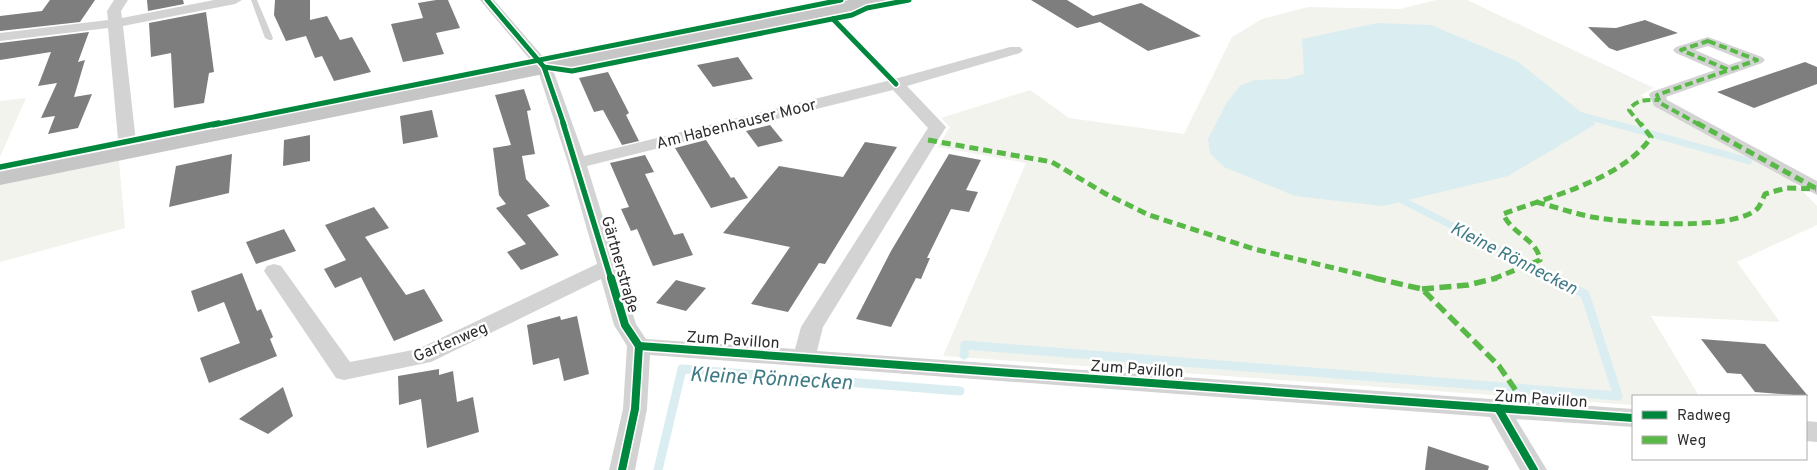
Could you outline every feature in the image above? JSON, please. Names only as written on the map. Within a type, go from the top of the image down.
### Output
[{"type":"main road","points":[[0,177],[877,0]]},
{"type":"street","points":[[121,0],[114,10],[128,151]]},
{"type":"street","points":[[0,37],[116,23],[235,0]]},
{"type":"street","points":[[486,0],[544,67]]},
{"type":"street","name":"Am Habenhauser Moor","points":[[577,163],[896,84],[1015,50]]},
{"type":"street","name":"Gärtnerstraße","points":[[544,67],[577,163],[625,325],[639,346]]},
{"type":"street","points":[[1729,70],[1657,95],[1660,103],[1817,189]]},
{"type":"street","points":[[804,357],[812,327],[936,127],[896,84]]},
{"type":"street","name":"Gartenweg","points":[[274,271],[344,372],[423,356],[608,267]]},
{"type":"street","points":[[622,470],[635,409],[639,346]]},
{"type":"street","name":"Zum Pavillon","points":[[639,346],[1632,418]]},
{"type":"street","points":[[1498,408],[1520,449],[1534,470]]},
{"type":"lane","points":[[254,0],[269,38]]},
{"type":"shaded area","points":[[1436,0],[1467,0],[1654,88],[1641,95],[1663,111],[1791,179],[1817,206],[1817,225],[1737,262],[1780,322],[1651,316],[1698,395],[1632,395],[1632,405],[943,356],[1026,163],[938,147],[950,127],[941,118],[1030,90],[1069,118],[1184,134],[1232,37],[1262,19],[1308,7],[1400,9]]},
{"type":"shaded area","points":[[1377,23],[1431,25],[1517,61],[1596,124],[1508,176],[1383,206],[1295,196],[1224,167],[1210,153],[1208,139],[1227,102],[1240,86],[1254,80],[1287,79],[1304,74],[1302,39]]},
{"type":"shaded area","points":[[26,98],[0,157],[0,101]]},
{"type":"shaded area","points":[[119,161],[125,228],[0,262],[0,184]]},
{"type":"building","points":[[50,0],[95,0],[80,22],[0,31],[0,16],[42,11]]},
{"type":"building","points":[[147,0],[183,0],[184,4],[148,11]]},
{"type":"building","points":[[275,0],[310,0],[310,20],[327,16],[340,40],[352,37],[371,72],[334,81],[322,56],[315,58],[306,36],[286,41],[274,15]]},
{"type":"building","points":[[448,0],[460,28],[436,33],[444,54],[403,62],[391,24],[423,18],[418,3]]},
{"type":"building","points":[[1031,0],[1067,0],[1093,16],[1141,3],[1201,36],[1148,51],[1100,22],[1077,28]]},
{"type":"building","points":[[206,12],[214,72],[209,73],[204,103],[174,108],[171,53],[151,57],[149,23]]},
{"type":"building","points":[[1645,20],[1678,33],[1617,51],[1609,48],[1588,27],[1616,28]]},
{"type":"building","points":[[89,32],[78,62],[85,60],[74,97],[92,94],[78,128],[48,134],[55,116],[41,118],[57,83],[38,86],[51,52],[0,60],[0,43]]},
{"type":"building","points":[[738,57],[753,79],[713,87],[697,65]]},
{"type":"building","points":[[1805,62],[1817,67],[1817,84],[1754,108],[1717,92]]},
{"type":"building","points":[[608,72],[629,113],[626,115],[639,141],[622,145],[603,110],[594,112],[579,78]]},
{"type":"building","points":[[524,89],[531,110],[527,111],[535,154],[522,156],[526,179],[550,206],[527,215],[559,255],[521,270],[507,252],[526,244],[496,208],[506,204],[499,195],[493,148],[511,145],[495,95]]},
{"type":"building","points":[[432,110],[438,137],[403,144],[400,116]]},
{"type":"building","points":[[770,125],[783,141],[758,147],[746,131]]},
{"type":"building","points":[[310,135],[310,161],[283,166],[284,140]]},
{"type":"building","points":[[706,140],[731,178],[734,177],[748,198],[711,208],[675,148]]},
{"type":"building","points":[[865,142],[897,147],[825,264],[819,263],[788,312],[751,304],[790,247],[723,233],[779,166],[843,177]]},
{"type":"building","points":[[232,154],[229,193],[169,207],[176,166]]},
{"type":"building","points":[[949,154],[981,160],[966,190],[978,192],[969,212],[951,209],[927,258],[930,258],[921,279],[916,278],[891,327],[856,319],[891,251]]},
{"type":"building","points":[[645,155],[654,172],[645,174],[674,235],[683,233],[693,255],[653,266],[637,229],[631,231],[621,209],[629,207],[610,163]]},
{"type":"building","points":[[374,207],[389,228],[365,237],[406,295],[424,289],[443,321],[394,341],[361,277],[335,288],[324,269],[346,260],[325,225]]},
{"type":"building","points":[[284,229],[296,251],[256,264],[246,242]]},
{"type":"building","points":[[242,273],[257,311],[261,309],[273,337],[270,339],[277,356],[209,383],[200,358],[240,343],[224,302],[198,312],[191,291]]},
{"type":"building","points":[[676,280],[706,288],[686,311],[656,303]]},
{"type":"building","points":[[560,316],[561,320],[577,316],[589,374],[564,381],[559,358],[533,365],[527,325]]},
{"type":"building","points":[[1701,339],[1765,344],[1808,396],[1755,392],[1741,374],[1727,373]]},
{"type":"building","points":[[439,369],[439,375],[453,371],[457,402],[473,397],[479,432],[427,448],[421,399],[399,405],[398,376]]},
{"type":"building","points":[[283,387],[293,416],[268,434],[239,419]]},
{"type":"building","points":[[1428,446],[1489,466],[1488,470],[1425,470]]},
{"type":"waterway","name":"Kleine Rönnecken","points":[[1578,114],[1617,125]]},
{"type":"waterway","name":"Kleine Rönnecken","points":[[1612,123],[1749,161]]},
{"type":"waterway","name":"Kleine Rönnecken","points":[[1396,197],[1556,279]]},
{"type":"waterway","name":"Kleine Rönnecken","points":[[964,355],[965,345],[1618,396],[1585,294],[1553,278]]},
{"type":"waterway","name":"Kleine Rönnecken","points":[[658,470],[682,369],[960,391]]},
{"type":"marked path","points":[[1729,70],[1681,50],[1708,41],[1757,60],[1657,95],[1660,103],[1817,189]]},
{"type":"marked path","points":[[1422,289],[1453,287],[1482,282],[1512,273],[1540,260],[1534,245],[1511,228],[1503,214],[1585,183],[1628,161],[1643,149],[1651,137],[1629,110],[1635,103],[1646,100],[1659,100]]},
{"type":"marked path","points":[[928,140],[1052,162],[1106,194],[1149,215],[1200,233],[1254,249],[1422,289],[1499,366],[1530,411]]},
{"type":"marked path","points":[[1536,202],[1583,215],[1614,220],[1682,224],[1707,223],[1747,215],[1758,208],[1765,194],[1786,188],[1816,189]]},
{"type":"cycle path","points":[[487,0],[544,67],[577,163],[625,325],[639,346],[635,409],[622,470]]},
{"type":"cycle path","points":[[0,167],[841,0]]},
{"type":"cycle path","points":[[544,67],[572,71],[852,15],[867,8],[909,0]]},
{"type":"cycle path","points":[[833,19],[896,84]]},
{"type":"cycle path","points":[[639,346],[1632,418]]},
{"type":"cycle path","points":[[1498,408],[1520,449],[1534,470]]}]
